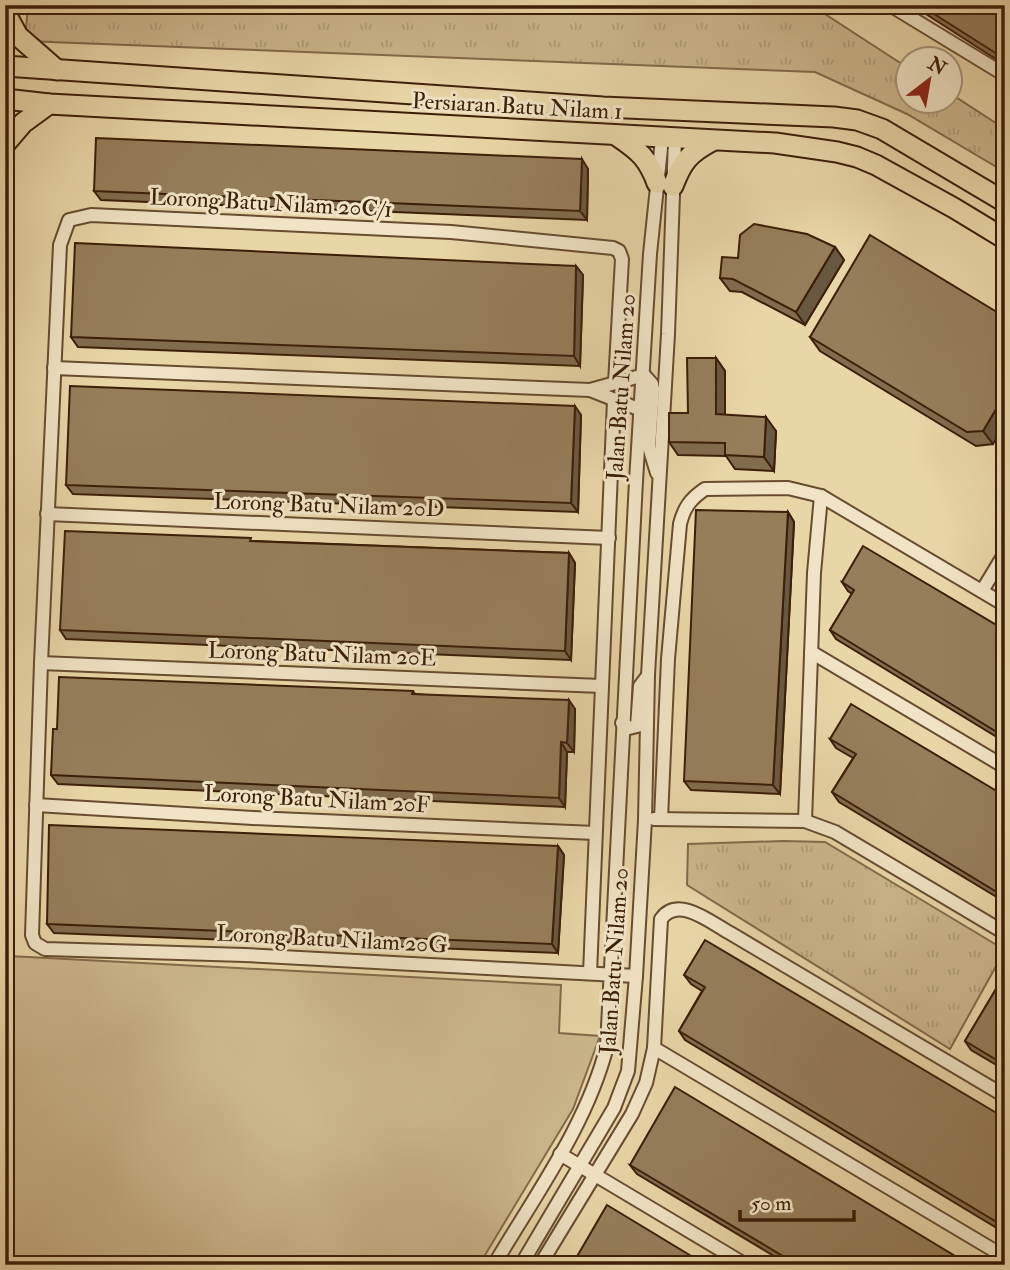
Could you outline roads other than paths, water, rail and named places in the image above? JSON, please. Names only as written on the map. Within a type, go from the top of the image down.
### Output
[{"type":"main road","points":[[5,12],[18,36],[57,71]]},
{"type":"main road","name":"Persiaran Batu Nilam 1","points":[[5,66],[603,107],[737,114],[782,113],[857,120],[882,129],[1005,202]]},
{"type":"main road","name":"Persiaran Batu Nilam 1","points":[[5,99],[49,104],[775,143],[837,152],[876,165],[1005,240]]},
{"type":"main road","points":[[5,144],[23,123],[49,104]]},
{"type":"main road","points":[[603,107],[654,122],[668,136],[693,121],[737,114]]},
{"type":"main road","points":[[617,136],[644,156],[665,184],[694,150],[713,140]]},
{"type":"main road","points":[[954,208],[982,215],[1005,229]]},
{"type":"street","points":[[890,5],[1005,75]]},
{"type":"street","name":"Jalan Batu Nilam 20","points":[[521,1265],[614,1108],[628,1071],[645,820],[648,675],[668,334],[665,184],[668,136]]},
{"type":"street","name":"Jalan Batu Nilam 20","points":[[495,1265],[560,1154],[599,1077],[607,1046],[622,723],[650,254],[665,184]]},
{"type":"street","name":"Lorong Batu Nilam 20C/1","points":[[54,368],[60,245],[69,220],[91,215],[451,232],[613,248],[619,251],[622,258],[615,383]]},
{"type":"street","points":[[36,805],[54,368],[590,390],[644,375],[653,389],[649,447],[659,476]]},
{"type":"street","points":[[590,390],[641,410]]},
{"type":"street","points":[[590,973],[614,400]]},
{"type":"street","points":[[661,818],[668,659],[680,524],[684,509],[693,497],[705,489],[788,488],[821,496],[1005,605]]},
{"type":"street","points":[[805,821],[814,573],[821,496]]},
{"type":"street","name":"Lorong Batu Nilam 20D","points":[[47,514],[609,538]]},
{"type":"street","points":[[982,591],[1005,553]]},
{"type":"street","points":[[811,652],[1005,767]]},
{"type":"street","name":"Lorong Batu Nilam 20E","points":[[41,663],[601,686]]},
{"type":"street","name":"Jalan Batu Nilam 20","points":[[622,723],[629,728],[637,726],[640,686],[648,675]]},
{"type":"street","name":"Lorong Batu Nilam 20F","points":[[36,805],[253,818],[595,833]]},
{"type":"street","name":"Lorong Batu Nilam 20G","points":[[36,805],[33,935],[35,943],[45,949],[244,955],[636,976]]},
{"type":"street","points":[[645,820],[805,821],[835,832],[1005,933]]},
{"type":"street","points":[[540,1265],[632,1114],[646,1083],[654,1048],[661,919],[666,911],[674,908],[693,912],[1005,1096]]},
{"type":"street","points":[[654,1048],[1005,1257]]},
{"type":"street","points":[[560,1154],[746,1265]]}]
